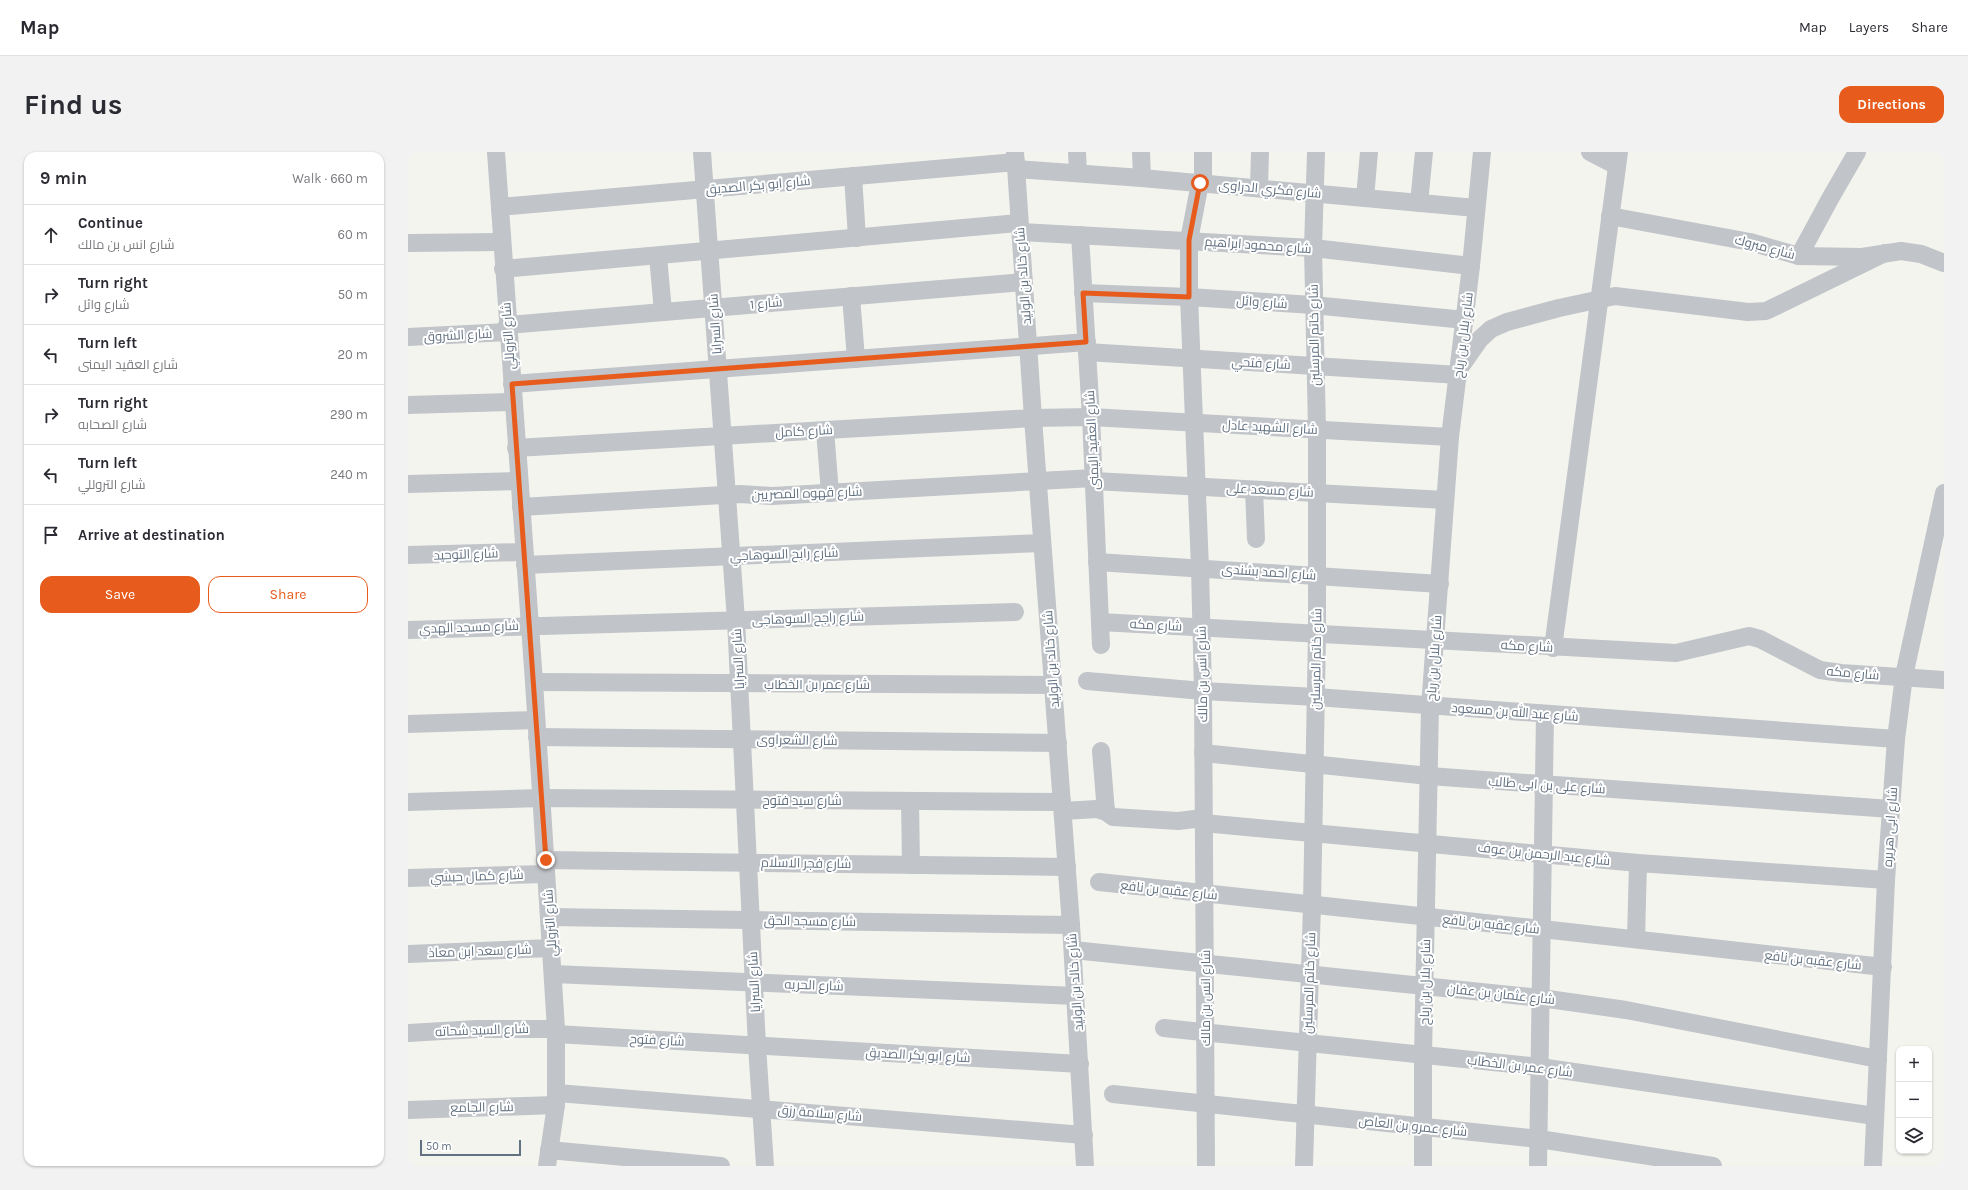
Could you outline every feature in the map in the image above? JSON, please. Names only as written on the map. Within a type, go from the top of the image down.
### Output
[{"type":"street","name":"شارع التروللي","points":[[496,152],[520,506],[534,682],[556,1031],[556,1099],[548,1158]]},
{"type":"street","name":"شارع السرايا","points":[[702,152],[724,436],[740,683],[757,1046],[765,1166]]},
{"type":"street","points":[[1077,152],[1078,173]]},
{"type":"street","points":[[1141,152],[1142,178]]},
{"type":"street","name":"شارع انس بن مالك","points":[[1203,152],[1201,183],[1189,240],[1189,297],[1200,568],[1203,691],[1206,1166]]},
{"type":"street","points":[[1259,188],[1260,152]]},
{"type":"street","name":"شارع خاتم المرسلين","points":[[1304,1166],[1312,905],[1317,634],[1317,430],[1313,305],[1316,152]]},
{"type":"street","points":[[1365,198],[1369,152]]},
{"type":"street","points":[[1419,203],[1424,152]]},
{"type":"street","name":"شارع بلال بن رباح","points":[[1423,1166],[1424,986],[1430,707],[1450,437],[1465,320],[1482,152]]},
{"type":"street","points":[[1553,648],[1618,159],[1590,152]]},
{"type":"street","points":[[1799,256],[1857,152]]},
{"type":"street","name":"شارع ابو بكر الصديق","points":[[500,207],[1016,161]]},
{"type":"street","name":"شارع فكري الدراوى","points":[[1016,161],[1078,173],[1476,208]]},
{"type":"street","name":"شارع خالد بن الوليد","points":[[1016,161],[1032,418],[1073,950],[1085,1166]]},
{"type":"street","points":[[853,176],[857,238]]},
{"type":"street","name":"شارع مبروك","points":[[1610,216],[1750,242],[1799,256],[1862,257],[1901,251],[1921,254],[1944,263]]},
{"type":"street","name":"شارع محمود ابراهيم","points":[[504,269],[857,238],[1020,228],[1080,235],[1313,248],[1471,266]]},
{"type":"street","name":"شارع العقيد اليمنى","points":[[1080,235],[1091,417],[1101,645]]},
{"type":"street","points":[[408,243],[502,242]]},
{"type":"street","points":[[1459,372],[1480,339],[1490,329],[1508,322],[1559,308],[1616,296],[1748,312],[1766,311],[1885,253]]},
{"type":"street","points":[[658,256],[663,312]]},
{"type":"street","name":"شارع 1","points":[[508,329],[663,312],[1024,282]]},
{"type":"street","name":"شارع وائل","points":[[1083,293],[1189,297],[1313,305],[1465,320]]},
{"type":"street","points":[[851,296],[856,358]]},
{"type":"street","name":"شارع الشروق","points":[[408,337],[508,329]]},
{"type":"street","name":"شارع فتحي","points":[[512,384],[1028,346],[1087,347],[1191,359],[1459,372]]},
{"type":"street","points":[[408,405],[513,402]]},
{"type":"street","name":"شارع كامل","points":[[516,448],[1032,418],[1091,417]]},
{"type":"street","name":"شارع الشهيد عادل","points":[[1091,417],[1450,437]]},
{"type":"street","points":[[825,430],[830,493]]},
{"type":"street","name":"شارع قهوه المصريين","points":[[520,506],[740,494],[761,496],[1037,481],[1094,480]]},
{"type":"street","name":"شارع مسعد على","points":[[1094,480],[1196,487],[1446,500]]},
{"type":"street","points":[[408,484],[519,482]]},
{"type":"street","points":[[1254,490],[1256,539]]},
{"type":"street","name":"شارع ابى هريره","points":[[1873,1166],[1886,880],[1896,739],[1904,676],[1944,493]]},
{"type":"street","name":"شارع رابح السوهاجي","points":[[525,558],[731,556],[1042,543]]},
{"type":"street","name":"شارع التوحيد","points":[[408,555],[525,558]]},
{"type":"street","name":"شارع احمد بشندى","points":[[1097,562],[1440,584]]},
{"type":"street","name":"شارع راجح السوهاجى","points":[[530,625],[1015,612]]},
{"type":"street","name":"شارع مكه","points":[[1100,622],[1553,648],[1676,653],[1749,636],[1780,648],[1820,670],[1841,673],[1904,676],[1944,680]]},
{"type":"street","name":"شارع مسجد الهدي","points":[[408,630],[530,625]]},
{"type":"street","name":"شارع عبد الله بن مسعود","points":[[1087,681],[1203,691],[1316,697],[1430,707],[1896,739]]},
{"type":"street","name":"شارع عمر بن الخطاب","points":[[534,682],[1053,685]]},
{"type":"street","points":[[1538,1166],[1545,714]]},
{"type":"street","name":"شارع الشعراوى","points":[[408,724],[743,740],[1058,743]]},
{"type":"street","points":[[1101,751],[1106,812]]},
{"type":"street","name":"شارع على بن ابى طالب","points":[[1203,753],[1429,776],[1891,809]]},
{"type":"street","name":"شارع سيد فتوح","points":[[408,802],[541,798],[910,800],[1063,807],[1106,812]]},
{"type":"street","points":[[910,800],[911,865]]},
{"type":"street","name":"شارع عبد الرحمن بن عوف","points":[[1106,812],[1113,817],[1203,821],[1543,855],[1886,880]]},
{"type":"street","name":"شارع فجر الاسلام","points":[[546,867],[748,862],[1067,867]]},
{"type":"street","points":[[1636,939],[1638,863]]},
{"type":"street","name":"شارع كمال حبشي","points":[[408,878],[546,867]]},
{"type":"street","name":"شارع عقبه بن نافع","points":[[1099,882],[1636,939],[1883,967]]},
{"type":"street","name":"شارع مسجد الحق","points":[[549,917],[1071,925]]},
{"type":"street","name":"شارع سعد ابن معاذ","points":[[408,954],[551,948]]},
{"type":"street","name":"شارع عثمان بن عفان","points":[[1073,950],[1541,998],[1626,1010],[1878,1059]]},
{"type":"street","name":"شارع الحريه","points":[[553,974],[1076,996]]},
{"type":"street","name":"شارع عمر بن الخطاب","points":[[1164,1028],[1540,1067],[1875,1116]]},
{"type":"street","name":"شارع السيد شحاته","points":[[408,1033],[477,1029],[556,1031]]},
{"type":"street","name":"شارع فتوح","points":[[556,1031],[757,1046]]},
{"type":"street","name":"شارع ابو بكر الصديق","points":[[757,1046],[1080,1064]]},
{"type":"street","name":"شارع عمرو بن العاص","points":[[1113,1094],[1539,1138],[1712,1166]]},
{"type":"street","name":"شارع سلامة رزق","points":[[556,1099],[762,1109],[1084,1135]]},
{"type":"street","name":"شارع الجامع","points":[[408,1110],[556,1099]]},
{"type":"street","points":[[548,1158],[721,1166]]},
{"type":"route","points":[[546,860],[512,384],[1086,342],[1083,293],[1189,297],[1189,240],[1200,183]]}]
